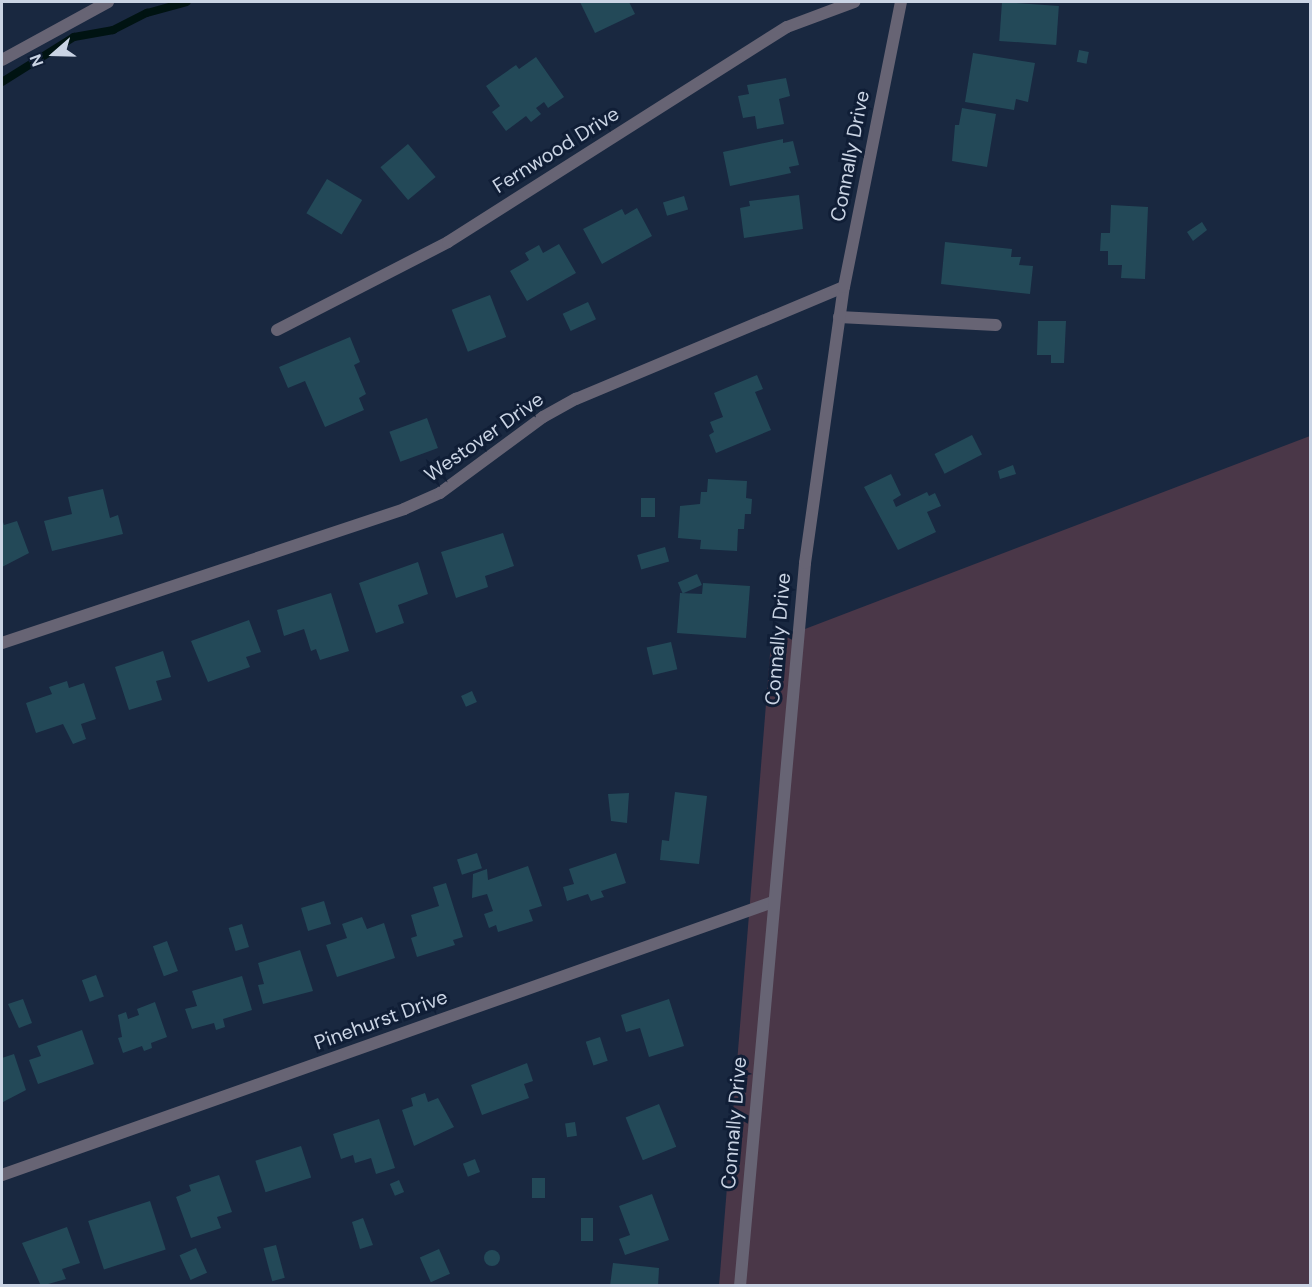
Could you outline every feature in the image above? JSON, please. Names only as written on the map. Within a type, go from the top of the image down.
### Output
[{"type":"street","points":[[2,60],[108,2]]},
{"type":"street","name":"Fernwood Drive","points":[[278,330],[448,242],[787,27],[854,2]]},
{"type":"street","name":"Connally Drive","points":[[740,1286],[805,563],[844,287],[901,2]]},
{"type":"street","name":"Westover Drive","points":[[2,643],[404,509],[448,488],[543,417],[576,399],[844,287]]},
{"type":"street","points":[[839,317],[996,324]]},
{"type":"street","name":"Pinehurst Drive","points":[[2,1175],[773,902]]},
{"type":"shaded area","points":[[1310,436],[1310,1285],[719,1286],[771,642]]},
{"type":"building","points":[[580,2],[629,2],[635,14],[595,33]]},
{"type":"building","points":[[1002,2],[1059,6],[1056,45],[999,41]]},
{"type":"building","points":[[1079,50],[1089,52],[1087,64],[1077,62]]},
{"type":"building","points":[[973,53],[1035,63],[1028,102],[1016,99],[1014,110],[965,102]]},
{"type":"building","points":[[536,57],[564,97],[548,108],[544,102],[536,108],[541,114],[531,122],[526,116],[506,131],[492,112],[500,106],[486,86],[516,65],[519,69]]},
{"type":"building","points":[[786,78],[790,96],[779,99],[784,124],[757,129],[755,116],[743,118],[738,96],[749,94],[747,85]]},
{"type":"building","points":[[962,108],[996,114],[987,167],[952,161],[955,125],[959,125]]},
{"type":"building","points":[[783,139],[783,143],[793,141],[799,165],[789,167],[791,173],[730,186],[723,152]]},
{"type":"building","points":[[408,144],[436,177],[408,200],[380,167]]},
{"type":"building","points":[[327,179],[362,200],[342,234],[306,213]]},
{"type":"building","points":[[799,195],[803,229],[744,238],[740,208],[750,206],[749,201]]},
{"type":"building","points":[[684,196],[688,209],[667,216],[663,202]]},
{"type":"building","points":[[1111,205],[1148,207],[1145,279],[1121,278],[1122,265],[1108,265],[1108,251],[1100,251],[1101,233],[1110,233]]},
{"type":"building","points":[[637,208],[652,236],[602,264],[583,229],[622,209],[625,215]]},
{"type":"building","points":[[1202,222],[1207,230],[1193,241],[1187,232]]},
{"type":"building","points":[[945,242],[1012,249],[1011,257],[1021,257],[1019,265],[1033,266],[1030,294],[941,284]]},
{"type":"building","points":[[559,244],[576,273],[527,301],[510,271],[529,260],[525,253],[539,245],[543,253]]},
{"type":"building","points":[[490,295],[506,337],[468,352],[452,310]]},
{"type":"building","points":[[588,302],[596,319],[571,331],[563,314]]},
{"type":"building","points":[[1038,321],[1066,321],[1064,363],[1051,363],[1051,355],[1037,355]]},
{"type":"building","points":[[350,337],[360,362],[354,365],[366,394],[359,398],[364,410],[325,427],[305,381],[288,388],[279,367]]},
{"type":"building","points":[[757,375],[763,389],[755,392],[771,430],[716,453],[709,435],[714,432],[710,422],[723,417],[714,393]]},
{"type":"building","points":[[427,418],[438,448],[400,462],[389,432]]},
{"type":"building","points":[[972,435],[982,455],[945,474],[935,454]]},
{"type":"building","points":[[1013,465],[1016,474],[1000,479],[998,471]]},
{"type":"building","points":[[891,474],[901,495],[893,500],[896,507],[927,492],[929,496],[935,493],[941,506],[927,512],[936,532],[898,550],[864,487]]},
{"type":"building","points":[[708,479],[747,481],[746,498],[752,499],[751,514],[745,514],[744,529],[738,529],[737,551],[700,549],[701,540],[678,538],[680,506],[700,504],[701,492],[707,492]]},
{"type":"building","points":[[103,489],[110,518],[118,515],[123,534],[52,551],[44,521],[72,514],[68,497]]},
{"type":"building","points":[[641,498],[655,498],[655,517],[641,517]]},
{"type":"building","points":[[2,519],[4,525],[17,521],[29,553],[2,567]]},
{"type":"building","points":[[503,533],[514,566],[485,576],[488,587],[456,598],[441,552]]},
{"type":"building","points":[[665,547],[669,561],[641,569],[637,555]]},
{"type":"building","points":[[418,562],[428,594],[398,605],[404,623],[376,633],[359,583]]},
{"type":"building","points":[[697,574],[702,585],[683,594],[678,583]]},
{"type":"building","points":[[703,583],[750,586],[746,638],[677,633],[680,593],[702,594]]},
{"type":"building","points":[[331,593],[349,651],[320,660],[316,649],[311,651],[304,629],[284,636],[277,610]]},
{"type":"building","points":[[249,620],[261,652],[246,657],[250,667],[208,682],[191,641]]},
{"type":"building","points":[[671,642],[677,669],[653,675],[647,648]]},
{"type":"building","points":[[163,651],[171,677],[156,681],[162,700],[129,710],[115,667]]},
{"type":"building","points":[[67,681],[69,688],[84,683],[96,719],[81,724],[86,739],[73,744],[63,724],[36,733],[26,703],[52,694],[49,687]]},
{"type":"building","points":[[472,691],[477,702],[466,707],[461,696]]},
{"type":"building","points":[[675,792],[707,796],[699,864],[660,860],[662,840],[669,841]]},
{"type":"building","points":[[629,793],[627,823],[611,821],[608,794]]},
{"type":"building","points":[[477,853],[482,868],[462,875],[457,859]]},
{"type":"building","points":[[616,853],[626,883],[601,891],[604,897],[591,901],[588,894],[567,901],[563,887],[574,884],[569,869]]},
{"type":"building","points":[[528,866],[542,906],[529,910],[533,921],[498,932],[496,925],[489,928],[484,914],[493,911],[487,894],[472,898],[473,874],[487,869],[488,880]]},
{"type":"building","points":[[446,883],[463,937],[453,940],[455,945],[417,957],[411,938],[417,936],[411,915],[439,906],[433,887]]},
{"type":"building","points":[[324,901],[331,924],[308,931],[301,908]]},
{"type":"building","points":[[362,917],[367,929],[384,923],[395,958],[337,977],[326,945],[347,938],[342,924]]},
{"type":"building","points":[[242,924],[249,947],[236,951],[229,928]]},
{"type":"building","points":[[167,941],[178,971],[164,976],[153,946]]},
{"type":"building","points":[[300,950],[313,991],[263,1004],[258,985],[264,984],[258,963]]},
{"type":"building","points":[[96,975],[104,997],[90,1002],[82,980]]},
{"type":"building","points":[[242,976],[252,1010],[223,1019],[225,1027],[216,1030],[214,1023],[192,1029],[185,1009],[197,1006],[192,991]]},
{"type":"building","points":[[23,999],[32,1023],[19,1028],[8,1004]]},
{"type":"building","points":[[669,999],[684,1046],[649,1057],[640,1028],[626,1032],[621,1015]]},
{"type":"building","points":[[155,1002],[167,1037],[151,1043],[152,1048],[144,1051],[142,1046],[123,1053],[118,1038],[122,1037],[118,1015],[126,1012],[128,1019],[139,1015],[137,1009]]},
{"type":"building","points":[[82,1030],[94,1064],[38,1084],[29,1060],[41,1056],[37,1046]]},
{"type":"building","points":[[600,1037],[608,1061],[593,1065],[586,1042]]},
{"type":"building","points":[[14,1054],[26,1090],[3,1102],[2,1058]]},
{"type":"building","points":[[527,1063],[533,1081],[524,1084],[529,1098],[482,1115],[471,1085]]},
{"type":"building","points":[[425,1093],[428,1102],[438,1098],[454,1127],[414,1146],[402,1110],[413,1106],[411,1098]]},
{"type":"building","points":[[659,1104],[676,1147],[643,1160],[626,1117]]},
{"type":"building","points":[[379,1119],[395,1168],[376,1174],[371,1158],[355,1163],[353,1155],[341,1159],[333,1134]]},
{"type":"building","points":[[575,1122],[577,1136],[567,1137],[565,1123]]},
{"type":"building","points":[[301,1146],[311,1177],[266,1192],[255,1161]]},
{"type":"building","points":[[475,1159],[480,1172],[468,1177],[463,1164]]},
{"type":"building","points":[[219,1175],[232,1212],[217,1217],[221,1228],[191,1238],[176,1197],[191,1191],[189,1185]]},
{"type":"building","points":[[532,1178],[545,1178],[545,1198],[532,1198]]},
{"type":"building","points":[[399,1180],[404,1192],[395,1196],[390,1184]]},
{"type":"building","points":[[652,1194],[669,1240],[625,1255],[619,1239],[630,1235],[619,1206]]},
{"type":"building","points":[[150,1201],[166,1250],[104,1270],[88,1221]]},
{"type":"building","points":[[363,1218],[373,1245],[360,1249],[352,1222]]},
{"type":"building","points":[[581,1218],[593,1218],[593,1241],[581,1241]]},
{"type":"building","points":[[67,1227],[80,1263],[62,1269],[66,1279],[41,1286],[22,1243]]},
{"type":"building","points":[[276,1245],[285,1278],[272,1281],[263,1248]]},
{"type":"building","points":[[196,1248],[207,1273],[191,1280],[180,1255]]},
{"type":"building","points":[[439,1249],[450,1274],[431,1282],[420,1258]]},
{"type":"building","points":[[489,1250],[495,1250],[500,1258],[498,1264],[489,1266],[484,1261],[484,1255]]},
{"type":"building","points":[[613,1263],[659,1268],[658,1286],[610,1286]]},
{"type":"waterway","points":[[2,82],[74,37],[113,30],[147,13],[187,2]]}]
